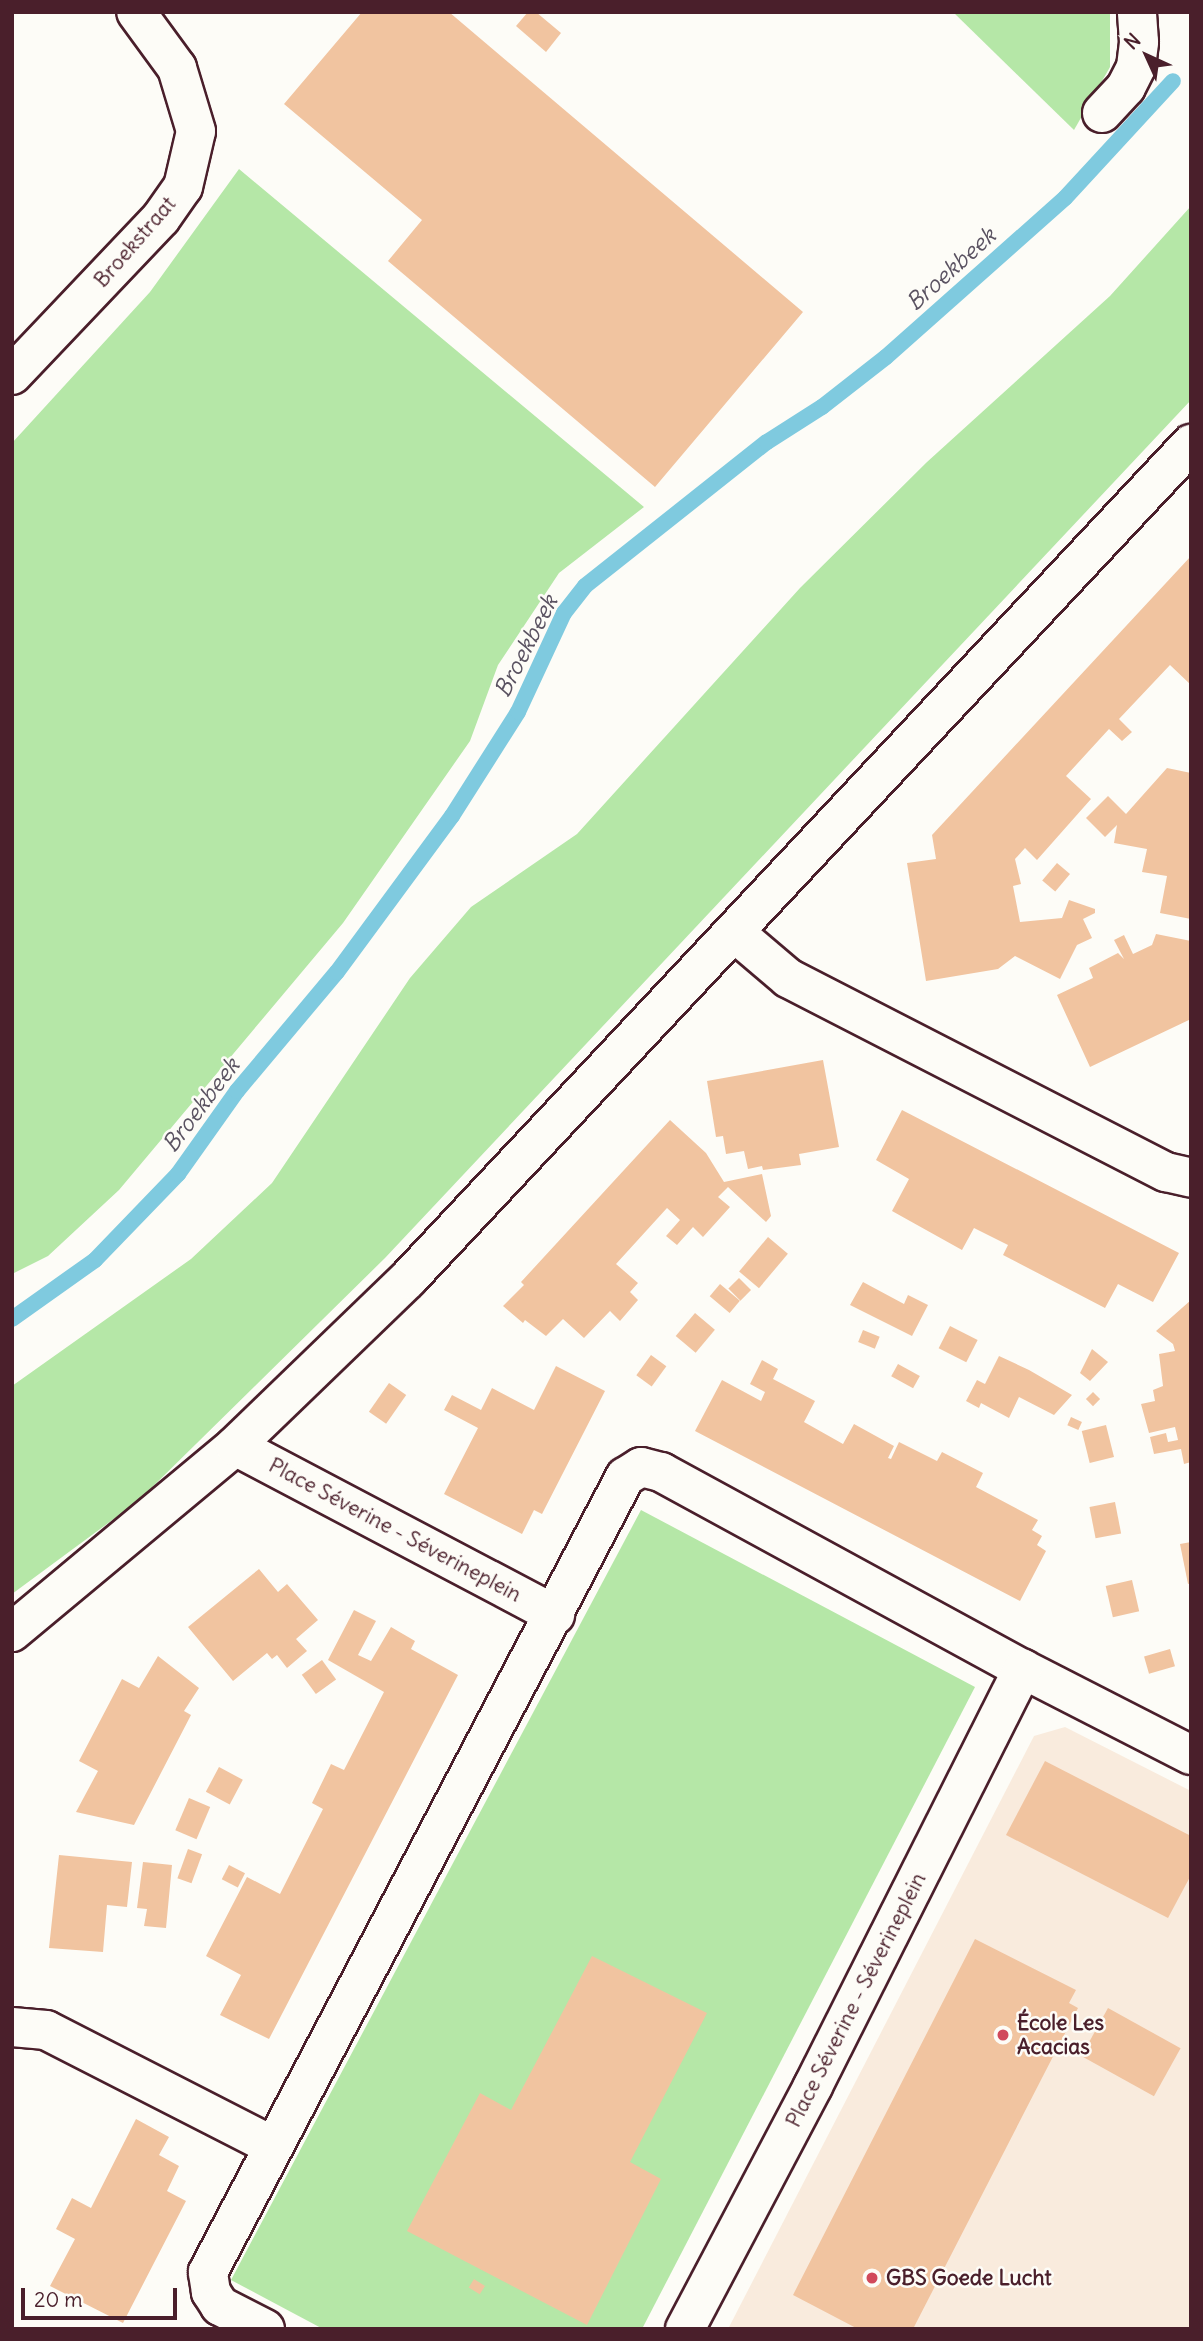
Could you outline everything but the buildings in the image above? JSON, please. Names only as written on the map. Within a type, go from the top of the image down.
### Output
[{"type":"street","name":"Broekstraat","points":[[12,375],[161,218],[183,187],[196,131],[177,68],[136,12]]},
{"type":"street","points":[[1102,113],[1126,87],[1136,67],[1139,42],[1137,12]]},
{"type":"street","points":[[12,1632],[235,1446],[408,1279],[1191,444]]},
{"type":"street","points":[[734,932],[788,978],[1166,1172],[1191,1178]]},
{"type":"street","name":"Place Séverine - Séverineplein","points":[[235,1446],[555,1615]]},
{"type":"street","points":[[265,2329],[220,2306],[211,2292],[208,2272],[555,1615],[625,1477],[641,1467],[661,1472],[1023,1669],[1191,1755]]},
{"type":"street","name":"Place Séverine - Séverineplein","points":[[685,2329],[813,2086],[1023,1669]]},
{"type":"street","points":[[12,2027],[46,2030],[273,2146]]},
{"type":"shaded area","points":[[1065,1727],[1191,1791],[1191,2329],[728,2329],[1034,1736]]},
{"type":"green space","points":[[953,12],[1110,12],[1110,67],[1074,130]]},
{"type":"green space","points":[[239,169],[644,507],[559,573],[498,665],[470,741],[343,923],[119,1190],[48,1256],[12,1274],[12,443],[150,292]]},
{"type":"green space","points":[[1191,206],[1191,400],[385,1258],[138,1501],[12,1594],[12,1386],[191,1259],[272,1183],[410,978],[471,907],[577,834],[800,588],[927,462],[1110,296]]},
{"type":"green space","points":[[641,1510],[975,1687],[642,2329],[323,2329],[231,2280]]},
{"type":"waterway","name":"Broekbeek","points":[[12,1319],[95,1260],[178,1174],[237,1091],[337,972],[452,816],[518,712],[564,613],[585,586],[767,442],[822,407],[886,357],[1065,198],[1173,81]]},
{"type":"place","name":"École Les Acacias","points":[[1003,2035]]},
{"type":"place","name":"GBS Goede Lucht","points":[[872,2278]]}]
